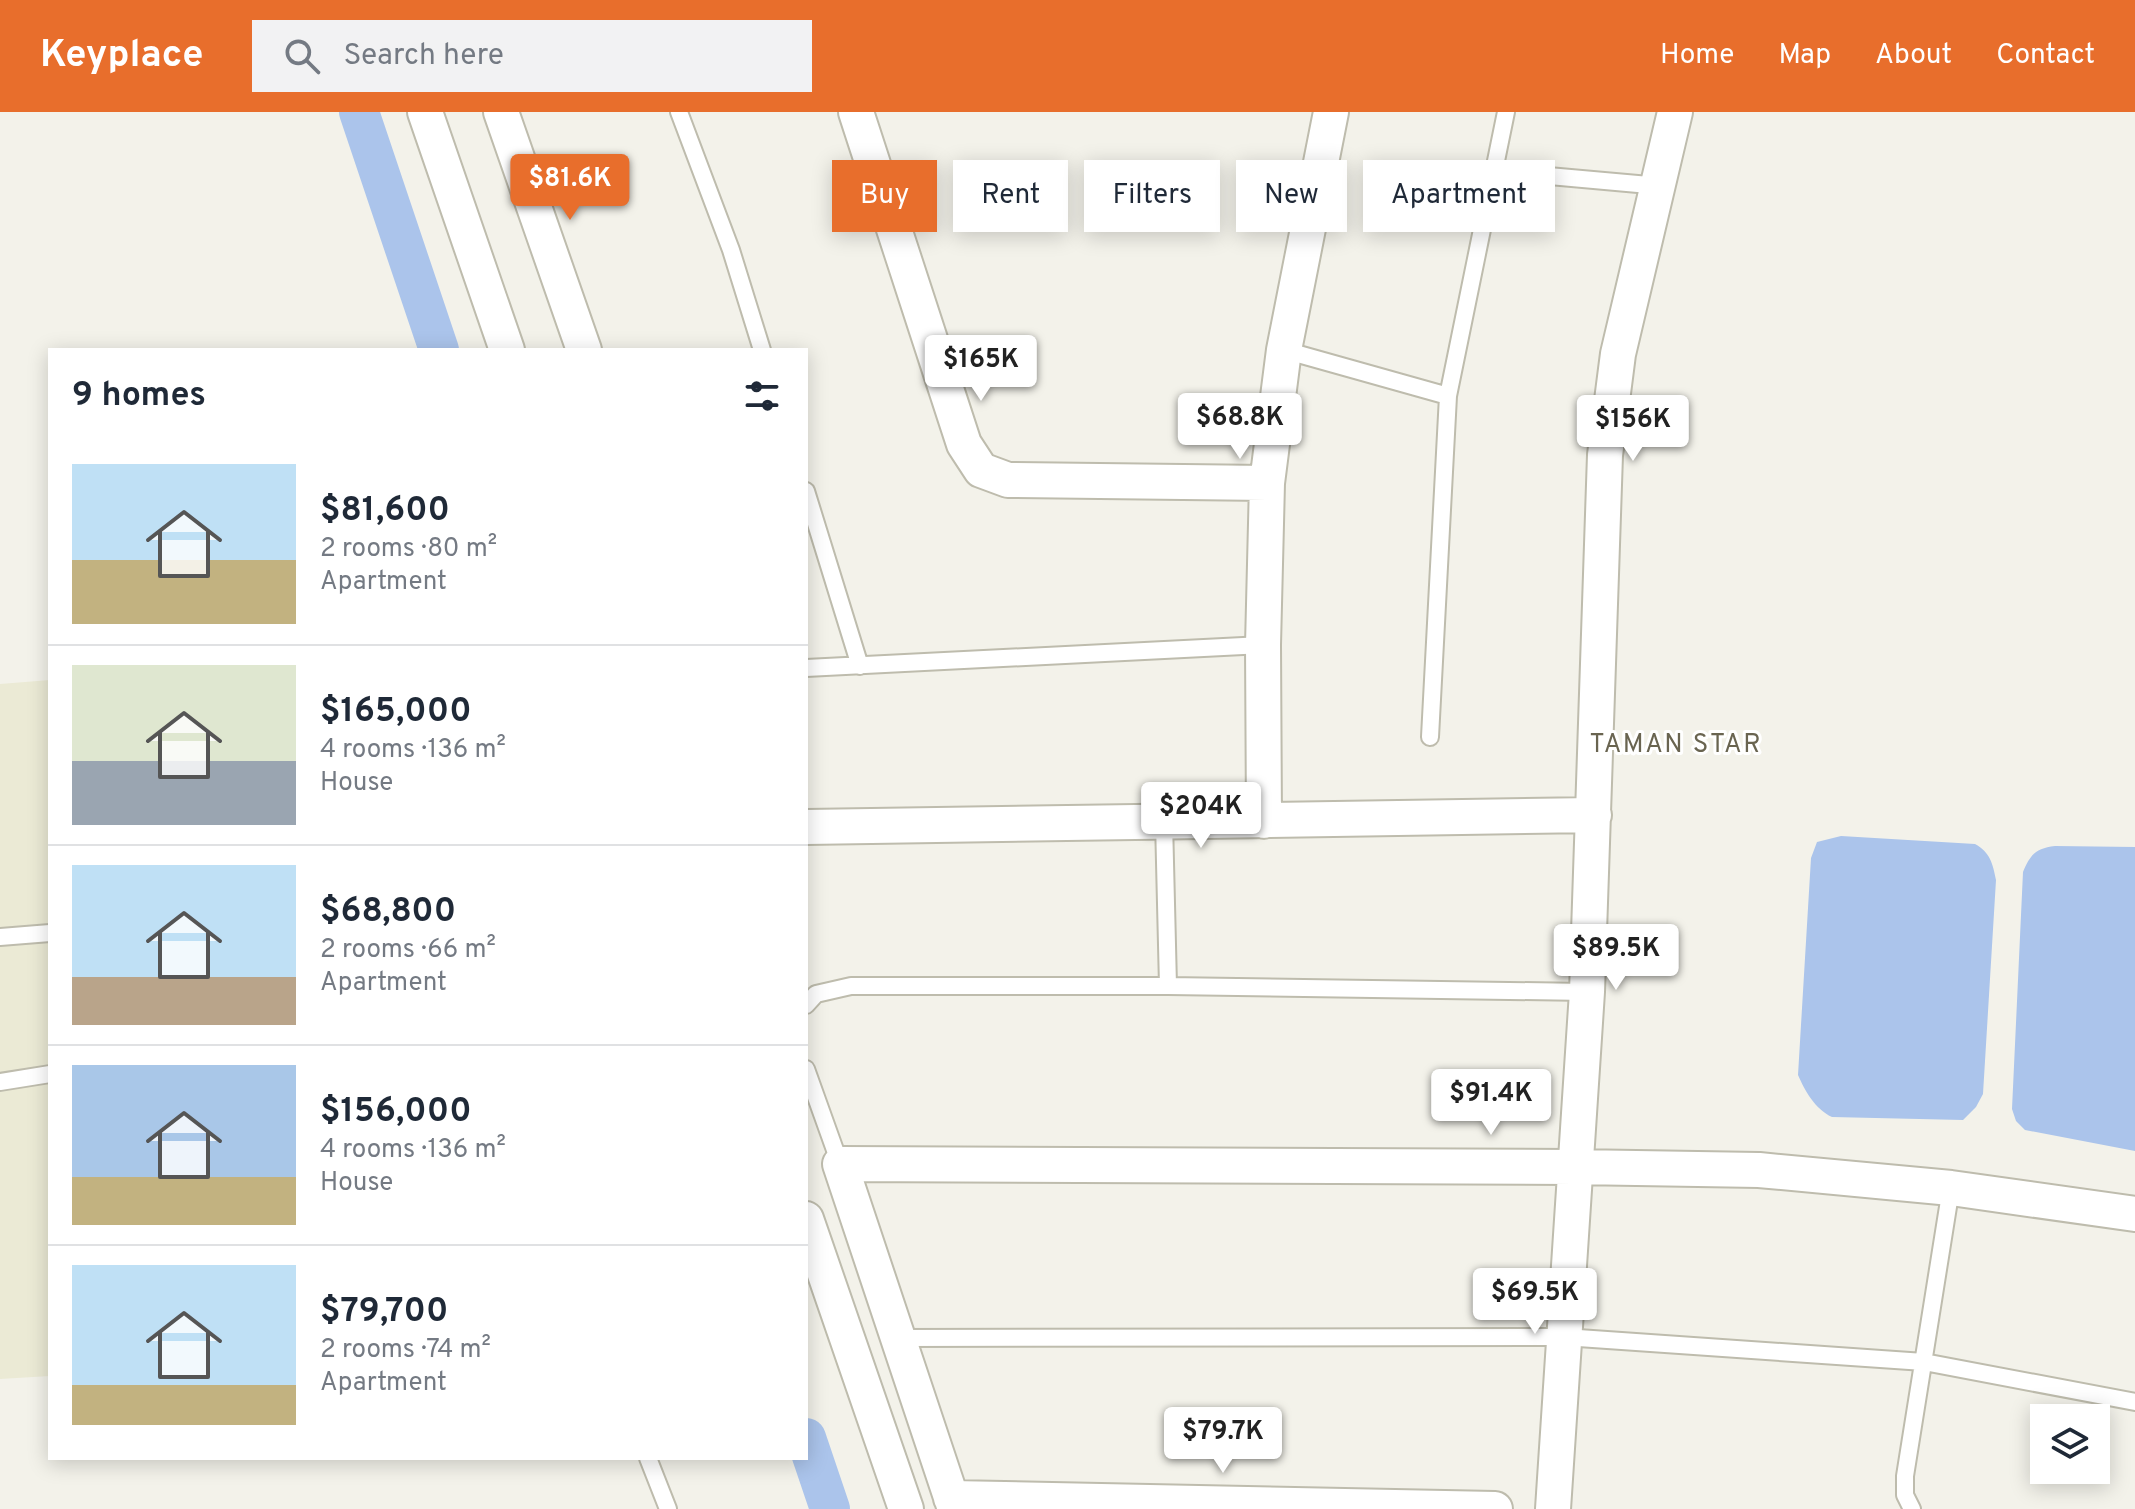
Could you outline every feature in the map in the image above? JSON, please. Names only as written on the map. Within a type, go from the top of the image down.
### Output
[{"type":"street","points":[[425,112],[506,348]]},
{"type":"street","points":[[501,112],[583,348]]},
{"type":"street","points":[[856,112],[964,444],[981,470],[1008,480],[1267,483]]},
{"type":"street","points":[[1264,821],[1263,645],[1267,483],[1284,350],[1331,112]]},
{"type":"street","points":[[1553,1509],[1587,992],[1607,431],[1618,354],[1675,112]]},
{"type":"street","points":[[808,827],[1594,815]]},
{"type":"street","points":[[1495,1509],[953,1504],[840,1164],[1759,1170],[1951,1188],[2135,1214]]},
{"type":"street","points":[[808,1225],[906,1509]]},
{"type":"lane","points":[[679,112],[731,250],[761,348]]},
{"type":"lane","points":[[1496,160],[1506,112]]},
{"type":"lane","points":[[1555,177],[1660,186]]},
{"type":"lane","points":[[1430,737],[1448,396],[1482,232]]},
{"type":"lane","points":[[1284,350],[1448,396]]},
{"type":"lane","points":[[808,497],[860,666]]},
{"type":"lane","points":[[808,668],[1263,645]]},
{"type":"lane","points":[[1164,821],[1168,986]]},
{"type":"lane","points":[[0,937],[48,933]]},
{"type":"lane","points":[[808,1003],[816,994],[851,986],[1168,986],[1587,992]]},
{"type":"lane","points":[[0,1082],[48,1074]]},
{"type":"lane","points":[[808,1075],[840,1164]]},
{"type":"lane","points":[[1912,1509],[1905,1495],[1905,1476],[1951,1188]]},
{"type":"lane","points":[[898,1338],[1564,1337],[1924,1362],[2135,1402]]},
{"type":"lane","points":[[649,1460],[668,1509]]},
{"type":"shaded area","points":[[48,680],[48,1376],[0,1379],[0,684]]},
{"type":"water","points":[[1841,836],[1975,844],[1990,859],[1996,880],[1983,1094],[1963,1120],[1832,1117],[1807,1093],[1798,1075],[1811,858],[1817,842]]},
{"type":"water","points":[[2055,846],[2135,847],[2135,1151],[2025,1130],[2016,1121],[2012,1109],[2023,872],[2034,853]]},
{"type":"waterway","points":[[359,112],[438,348]]},
{"type":"waterway","points":[[808,1444],[830,1509]]},
{"type":"district","name":"TAMAN STAR","points":[[1676,743]]}]
